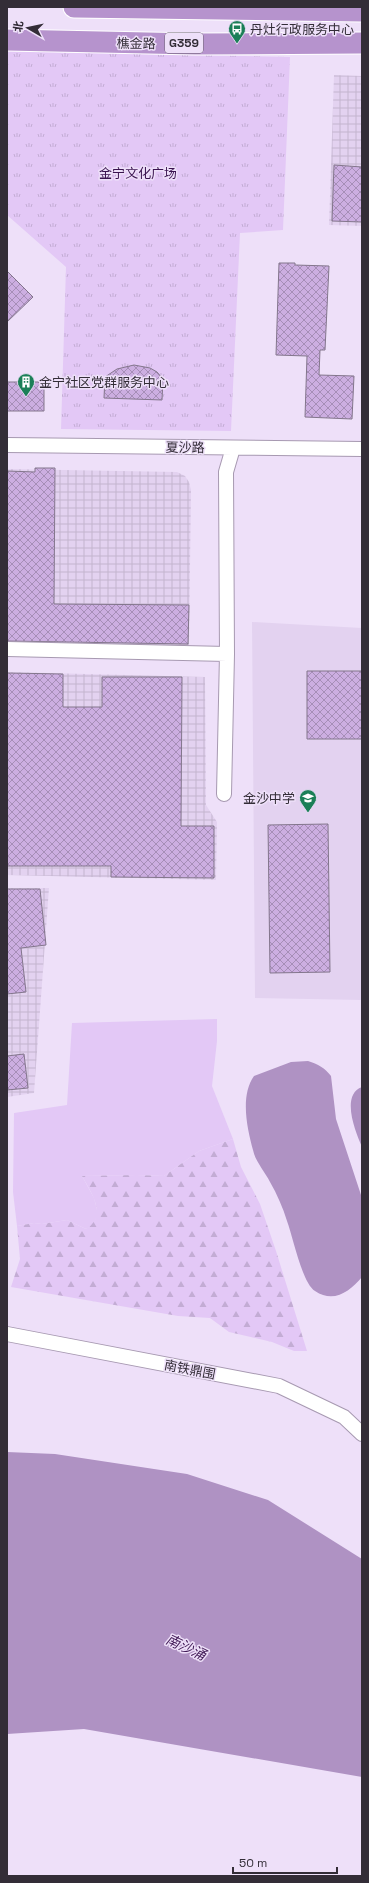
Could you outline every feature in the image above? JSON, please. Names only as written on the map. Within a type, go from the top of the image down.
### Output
[{"type":"highway","points":[[74,7],[362,11]]},
{"type":"highway","name":"樵金路","points":[[7,40],[195,44],[362,43]]},
{"type":"street","name":"夏沙路","points":[[7,445],[362,449]]},
{"type":"street","points":[[224,794],[227,654],[226,472],[233,448]]},
{"type":"street","points":[[7,649],[227,654]]},
{"type":"street","name":"南铁鼎围","points":[[7,1334],[279,1386],[344,1417],[362,1434]]},
{"type":"shaded area","points":[[334,75],[362,76],[362,226],[329,225]]},
{"type":"shaded area","points":[[7,469],[177,472],[185,476],[189,482],[191,490],[189,645],[7,645]]},
{"type":"shaded area","name":"金沙中学","points":[[252,622],[362,628],[362,1000],[255,998]]},
{"type":"shaded area","points":[[7,672],[205,677],[206,805],[217,822],[216,880],[7,875]]},
{"type":"shaded area","points":[[7,888],[49,888],[34,1093],[7,1097]]},
{"type":"green space","name":"金宁文化广场","points":[[7,51],[290,57],[283,230],[240,233],[231,431],[61,429],[66,267],[7,215]]},
{"type":"green space","points":[[217,1019],[217,1041],[212,1086],[233,1139],[199,1151],[164,1176],[82,1176],[94,1198],[98,1214],[93,1225],[86,1229],[67,1220],[17,1226],[13,1192],[14,1113],[67,1105],[72,1023]]},
{"type":"green space","points":[[233,1139],[241,1167],[260,1204],[307,1351],[294,1351],[272,1342],[229,1332],[210,1318],[178,1316],[11,1287],[20,1259],[17,1226],[67,1220],[86,1229],[93,1224],[97,1211],[96,1204],[90,1189],[82,1176],[164,1176],[199,1151]]},
{"type":"water","points":[[308,1061],[315,1063],[331,1076],[336,1119],[362,1198],[362,1277],[347,1291],[335,1296],[322,1295],[315,1291],[306,1279],[298,1259],[282,1206],[254,1154],[247,1122],[247,1093],[254,1076],[291,1062]]},
{"type":"water","points":[[362,1087],[362,1147],[356,1133],[351,1106],[355,1091]]},
{"type":"water","name":"南沙涌","points":[[7,1452],[55,1454],[187,1474],[268,1500],[362,1559],[362,1777],[84,1729],[7,1734]]},
{"type":"building","points":[[334,165],[362,167],[362,222],[332,221]]},
{"type":"building","points":[[279,263],[329,266],[325,350],[320,350],[319,375],[354,376],[352,419],[305,417],[307,356],[276,355]]},
{"type":"building","points":[[7,271],[33,297],[7,322]]},
{"type":"building","points":[[134,365],[150,368],[157,372],[163,379],[162,400],[104,398],[105,377],[117,369]]},
{"type":"building","name":"金宁社区党群服务中心","points":[[7,382],[44,382],[44,411],[7,411]]},
{"type":"building","points":[[35,468],[55,468],[54,604],[189,605],[188,644],[7,641],[7,471],[35,472]]},
{"type":"building","points":[[307,671],[362,671],[362,739],[307,739]]},
{"type":"building","points":[[7,673],[63,674],[63,707],[102,707],[102,677],[182,677],[181,826],[214,826],[214,878],[111,877],[111,866],[7,866]]},
{"type":"building","points":[[328,824],[330,972],[270,973],[268,825]]},
{"type":"building","points":[[7,889],[40,889],[46,945],[21,948],[26,992],[7,994]]},
{"type":"building","points":[[24,1054],[28,1088],[7,1090],[7,1056]]},
{"type":"place","name":"丹灶行政服务中心","points":[[237,44]]},
{"type":"place","name":"金宁社区党群服务中心","points":[[26,397]]},
{"type":"place","name":"金沙中学","points":[[308,813]]}]
